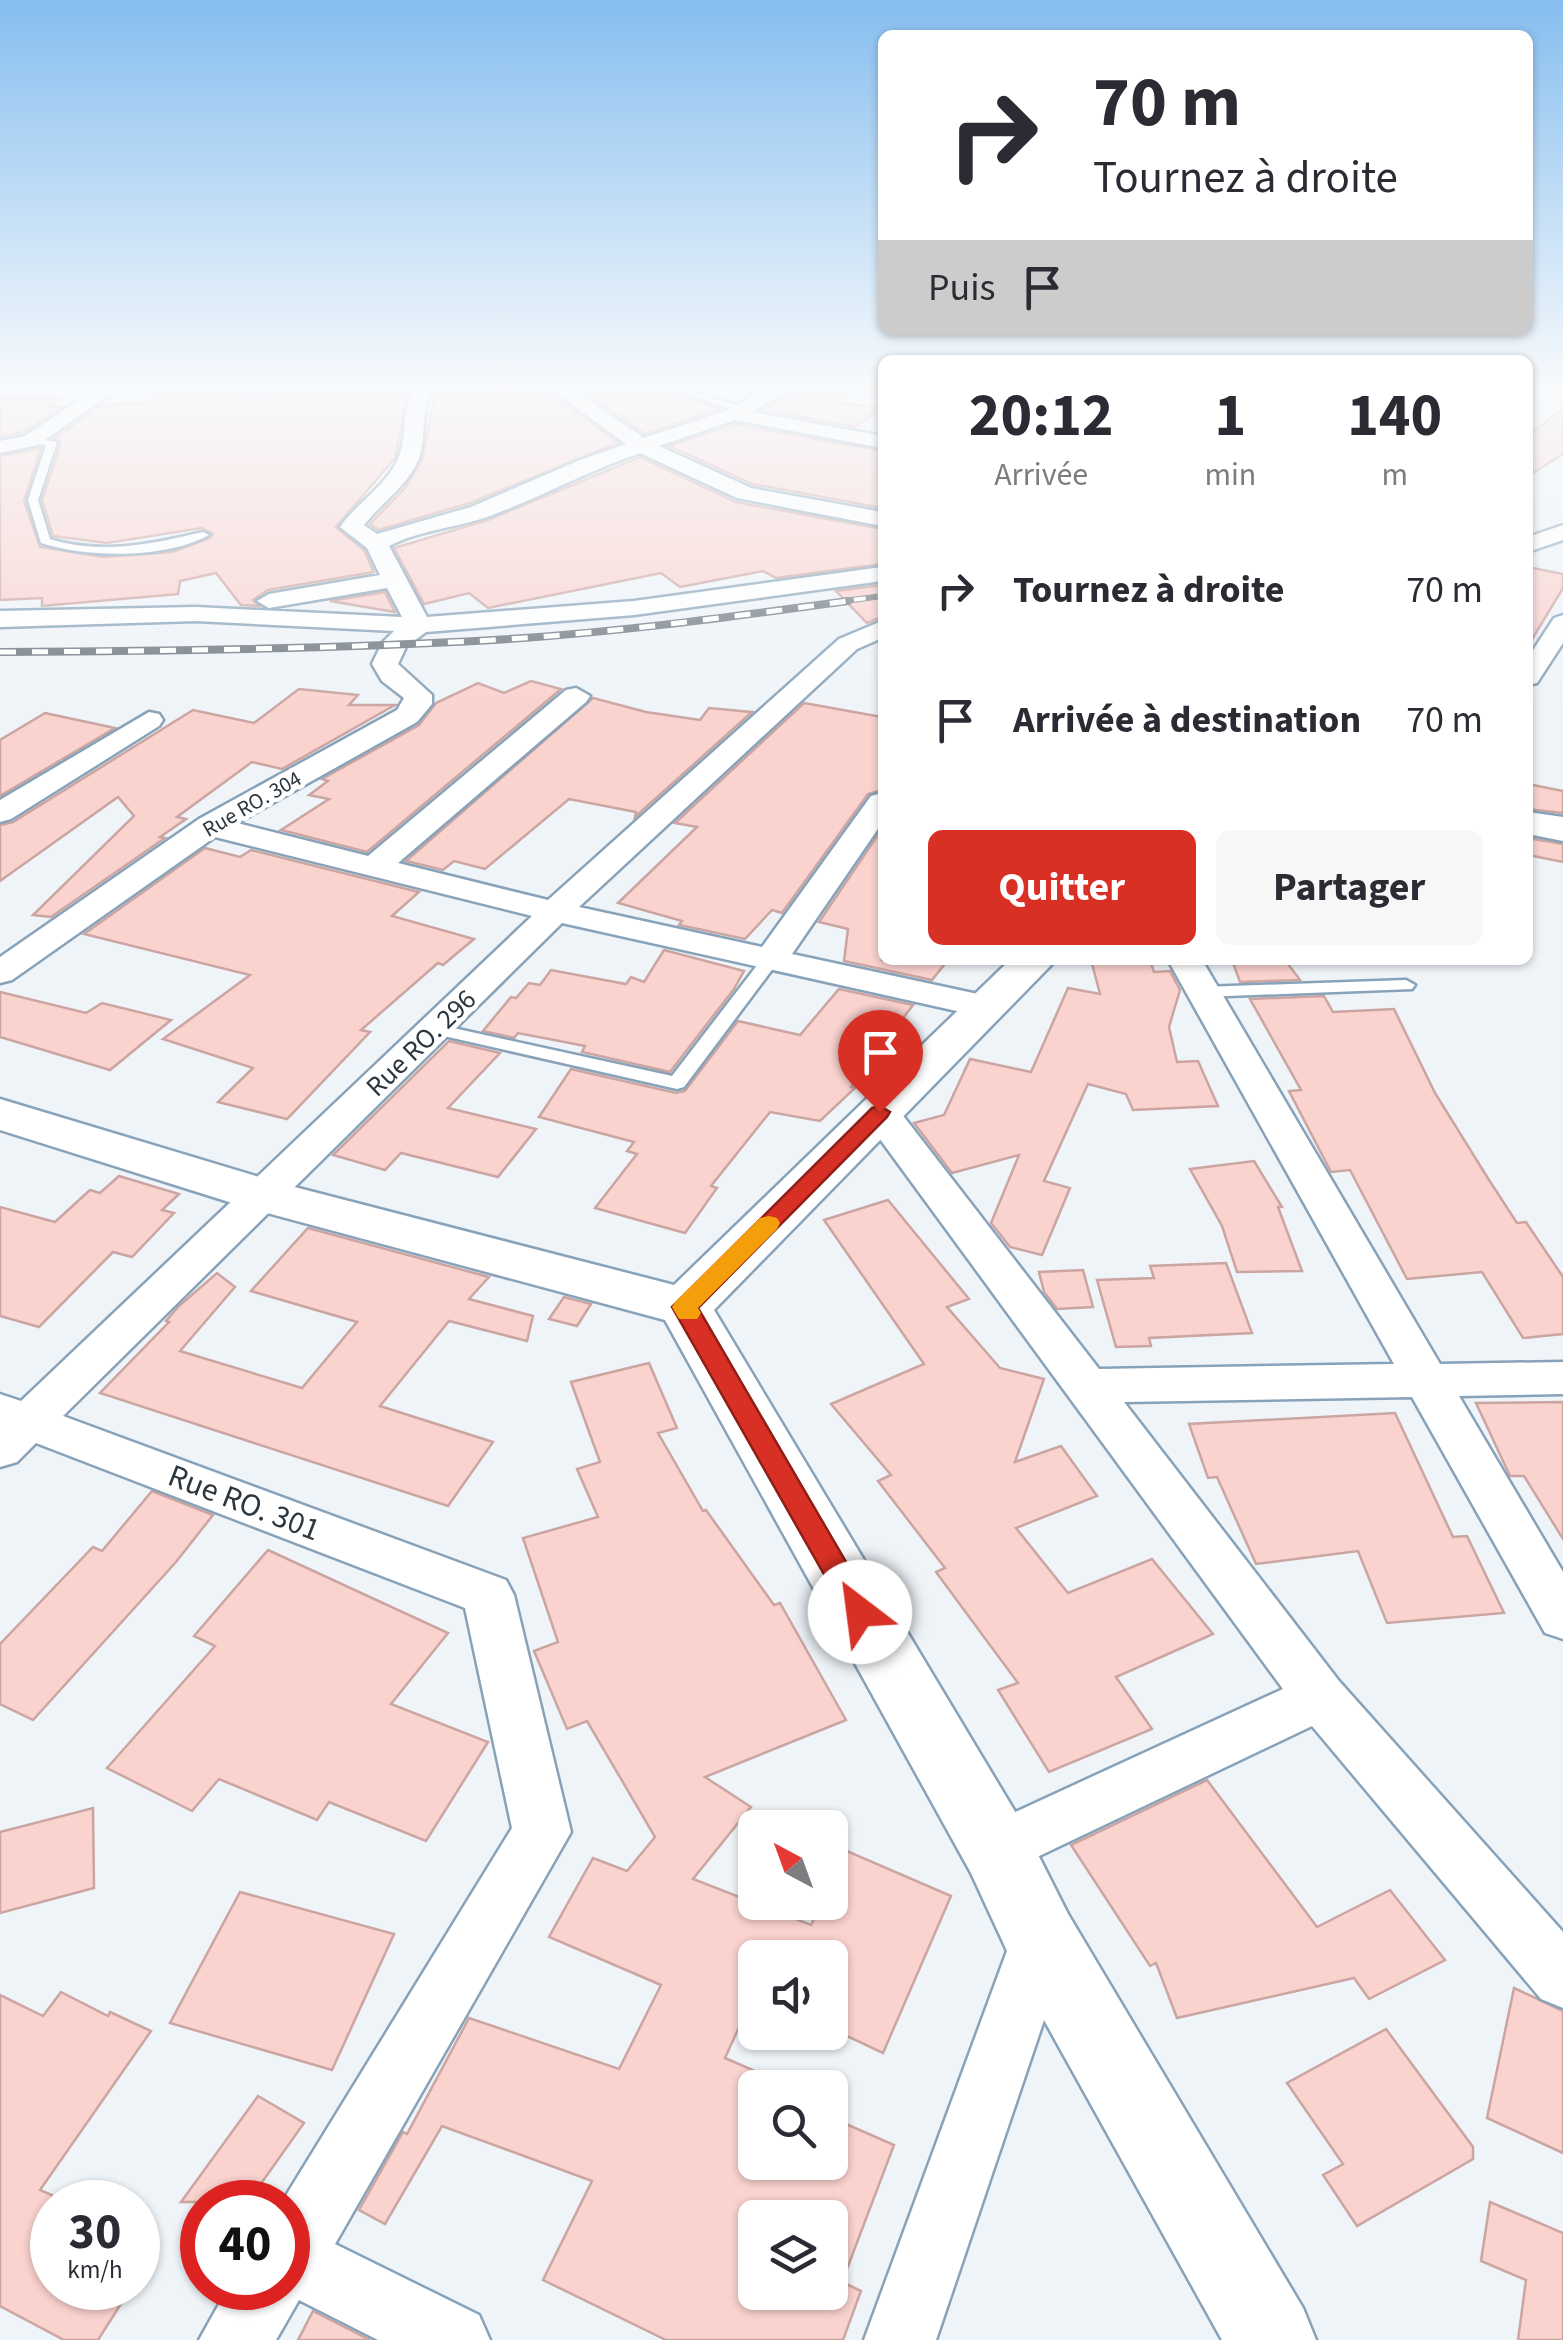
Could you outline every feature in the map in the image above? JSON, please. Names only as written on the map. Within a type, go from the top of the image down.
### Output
[{"type":"street","points":[[374,497],[351,527],[376,544],[419,625]]},
{"type":"street","points":[[376,544],[398,533],[479,512],[512,497]]},
{"type":"street","points":[[771,497],[878,518]]},
{"type":"street","points":[[1533,542],[1563,532]]},
{"type":"street","points":[[0,619],[196,614],[419,625],[634,608],[878,575]]},
{"type":"street","points":[[196,614],[393,580]]},
{"type":"street","points":[[1533,667],[1563,623]]},
{"type":"street","name":"Rue RO. 304","points":[[0,973],[210,826],[407,716],[418,704],[418,694],[391,675],[385,664],[395,642],[419,625]]},
{"type":"street","name":"Rue RO. 296","points":[[10,1427],[263,1194],[555,912],[848,644],[878,631]]},
{"type":"street","points":[[1533,674],[1563,678]]},
{"type":"street","points":[[374,867],[576,696]]},
{"type":"street","points":[[0,813],[149,720]]},
{"type":"street","points":[[771,959],[878,808]]},
{"type":"street","points":[[1533,824],[1563,829]]},
{"type":"street","points":[[210,826],[555,912],[988,1006]]},
{"type":"street","points":[[685,1307],[1030,965]]},
{"type":"street","points":[[1194,976],[1563,1618]]},
{"type":"street","points":[[880,1112],[1320,1697],[1563,1978]]},
{"type":"street","points":[[0,1114],[263,1194],[685,1307],[996,1848],[1041,1940],[1271,2340]]},
{"type":"street","points":[[1086,1386],[1563,1378]]},
{"type":"street","name":"Rue RO. 301","points":[[10,1427],[488,1595],[542,1832],[310,2221]]},
{"type":"street","points":[[996,1848],[1320,1697]]},
{"type":"street","points":[[900,2340],[1041,1940]]},
{"type":"street","points":[[310,2269],[454,2340]]},
{"type":"street","points":[[235,2340],[255,2310]]},
{"type":"lane","points":[[34,497],[45,541],[72,552],[156,547],[202,535]]},
{"type":"lane","points":[[435,1029],[677,1083],[771,959]]},
{"type":"lane","points":[[1194,976],[1406,985]]},
{"type":"building","points":[[0,497],[25,497],[40,547],[103,557],[172,552],[213,534],[202,528],[107,543],[53,536],[42,500],[361,497],[336,527],[364,550],[374,572],[268,590],[253,600],[259,606],[241,605],[216,573],[180,581],[178,594],[42,606],[42,598],[0,600]]},
{"type":"building","points":[[396,497],[484,497],[378,530],[370,524]]},
{"type":"building","points":[[543,497],[726,497],[878,528],[878,565],[776,578],[763,571],[680,587],[661,573],[488,608],[469,593],[424,604],[394,548],[488,520]]},
{"type":"building","points":[[823,497],[878,497],[878,507]]},
{"type":"building","points":[[1533,568],[1563,574],[1563,588],[1533,638]]},
{"type":"building","points":[[878,586],[878,619],[867,623],[836,591]]},
{"type":"building","points":[[385,592],[395,612],[330,601]]},
{"type":"building","points":[[531,681],[561,689],[367,852],[281,830],[329,799],[309,795],[328,781],[322,779],[419,725],[436,703],[478,683],[504,693]]},
{"type":"building","points":[[299,689],[358,695],[349,705],[395,705],[282,769],[252,762],[177,817],[186,819],[160,837],[165,838],[51,917],[33,915],[134,816],[118,797],[0,881],[0,825],[13,822],[193,710],[254,723]]},
{"type":"building","points":[[593,698],[646,712],[700,720],[709,708],[752,712],[635,817],[636,812],[569,799],[485,869],[454,861],[443,870],[406,861]]},
{"type":"building","points":[[804,703],[878,716],[878,791],[868,794],[782,913],[772,910],[745,939],[679,925],[682,921],[618,903],[697,827],[675,823]]},
{"type":"building","points":[[45,713],[115,728],[0,796],[0,740]]},
{"type":"building","points":[[1533,785],[1563,791],[1563,813],[1533,810]]},
{"type":"building","points":[[878,835],[878,965],[944,965],[932,980],[844,961],[848,929],[819,922]]},
{"type":"building","points":[[1533,839],[1563,844],[1563,862],[1533,856]]},
{"type":"building","points":[[205,848],[240,857],[251,850],[419,892],[392,916],[474,939],[443,965],[438,963],[361,1030],[370,1032],[287,1119],[218,1102],[253,1068],[163,1039],[250,975],[84,934]]},
{"type":"building","points":[[664,950],[744,971],[670,1072],[582,1052],[585,1046],[518,1033],[514,1038],[483,1031],[511,997],[516,998],[529,983],[540,985],[551,970],[626,984],[631,977],[644,982]]},
{"type":"building","points":[[1092,965],[1152,965],[1154,972],[1170,971],[1180,990],[1169,1027],[1177,1062],[1198,1061],[1218,1106],[1133,1110],[1126,1094],[1088,1084],[1044,1181],[1070,1188],[1042,1255],[1010,1247],[991,1223],[1019,1155],[952,1173],[914,1123],[944,1115],[970,1059],[1031,1072],[1068,988],[1100,994]]},
{"type":"building","points":[[1234,965],[1289,965],[1300,980],[1240,982]]},
{"type":"building","points":[[839,989],[913,1005],[851,1087],[855,1088],[820,1121],[770,1112],[711,1186],[717,1188],[685,1233],[595,1208],[637,1154],[627,1151],[634,1142],[539,1117],[571,1069],[676,1093],[685,1091],[738,1021],[800,1035]]},
{"type":"building","points":[[0,992],[86,1013],[102,1003],[171,1020],[110,1070],[0,1037]]},
{"type":"building","points":[[1324,996],[1333,1012],[1394,1009],[1435,1093],[1489,1180],[1517,1223],[1526,1222],[1563,1277],[1563,1334],[1523,1338],[1482,1272],[1407,1279],[1350,1170],[1331,1172],[1289,1091],[1301,1090],[1250,999]]},
{"type":"building","points":[[449,1041],[500,1053],[448,1108],[536,1129],[498,1177],[401,1153],[385,1170],[333,1155]]},
{"type":"building","points":[[1254,1161],[1282,1207],[1278,1207],[1302,1271],[1237,1272],[1222,1226],[1190,1169]]},
{"type":"building","points":[[119,1176],[179,1194],[162,1210],[174,1213],[132,1257],[113,1252],[39,1327],[0,1316],[0,1207],[55,1222],[90,1190],[100,1193]]},
{"type":"building","points":[[888,1200],[969,1299],[947,1307],[1000,1368],[1044,1379],[1015,1462],[1061,1446],[1097,1496],[1016,1528],[1068,1593],[1152,1559],[1213,1634],[1116,1677],[1152,1729],[1049,1772],[998,1690],[1018,1683],[936,1572],[945,1568],[878,1481],[891,1475],[831,1404],[924,1364],[824,1220]]},
{"type":"building","points":[[308,1228],[489,1277],[469,1299],[533,1316],[527,1341],[449,1321],[380,1406],[493,1442],[448,1506],[100,1393],[169,1322],[166,1321],[179,1306],[217,1273],[235,1287],[180,1351],[302,1388],[357,1322],[251,1291]]},
{"type":"building","points":[[1226,1263],[1252,1333],[1149,1338],[1151,1346],[1116,1347],[1097,1280],[1154,1278],[1150,1266]]},
{"type":"building","points":[[1083,1270],[1093,1307],[1057,1309],[1044,1292],[1039,1272]]},
{"type":"building","points":[[564,1297],[591,1304],[577,1326],[549,1319]]},
{"type":"building","points":[[649,1363],[677,1428],[658,1433],[703,1511],[774,1605],[780,1603],[846,1720],[705,1777],[751,1807],[738,1810],[738,1823],[693,1879],[738,1897],[738,1920],[798,1920],[811,1925],[813,1920],[848,1920],[848,1851],[951,1896],[883,2053],[848,2036],[848,1940],[738,1940],[738,2029],[725,2058],[753,2070],[738,2070],[738,2180],[848,2180],[848,2125],[894,2145],[848,2266],[848,2200],[738,2200],[738,2310],[848,2310],[848,2285],[861,2291],[843,2340],[666,2340],[543,2280],[592,2181],[442,2126],[385,2224],[359,2210],[403,2132],[407,2134],[469,2018],[619,2069],[661,1985],[549,1937],[593,1858],[627,1871],[655,1837],[587,1721],[567,1729],[534,1651],[558,1642],[523,1538],[598,1517],[577,1469],[600,1462],[571,1382]]},
{"type":"building","points":[[1563,1402],[1563,1539],[1524,1476],[1510,1476],[1476,1403]]},
{"type":"building","points":[[1395,1413],[1453,1537],[1467,1536],[1504,1613],[1387,1623],[1358,1551],[1256,1564],[1217,1477],[1208,1478],[1189,1424]]},
{"type":"building","points":[[152,1491],[213,1515],[176,1562],[33,1720],[0,1704],[0,1644],[93,1547],[102,1551]]},
{"type":"building","points":[[268,1550],[448,1633],[391,1704],[488,1742],[426,1841],[329,1802],[317,1820],[219,1779],[192,1811],[107,1768],[215,1646],[194,1636]]},
{"type":"building","points":[[1207,1780],[1317,1927],[1390,1890],[1445,1960],[1369,1999],[1354,1978],[1177,2018],[1156,1963],[1150,1966],[1071,1845]]},
{"type":"building","points":[[93,1808],[94,1888],[0,1913],[0,1832]]},
{"type":"building","points":[[240,1892],[394,1934],[332,2070],[170,2023]]},
{"type":"building","points":[[1514,1988],[1563,2011],[1563,2153],[1487,2118]]},
{"type":"building","points":[[61,1992],[108,2016],[110,2012],[151,2031],[47,2180],[30,2180],[30,2310],[117,2310],[98,2340],[64,2340],[0,2306],[0,1995],[43,2016]]},
{"type":"building","points":[[1386,2029],[1473,2147],[1473,2159],[1357,2226],[1323,2175],[1343,2164],[1287,2083]]},
{"type":"building","points":[[258,2096],[304,2123],[264,2180],[197,2180]]},
{"type":"building","points":[[1490,2202],[1563,2233],[1563,2340],[1518,2340],[1526,2280],[1481,2261]]},
{"type":"building","points":[[313,2311],[370,2340],[298,2340]]},
{"type":"railway","points":[[830,603],[878,597]]},
{"type":"railway","points":[[0,652],[370,646],[493,640],[627,629],[848,601]]},
{"type":"slow traffic","points":[[688,1313],[685,1307],[769,1223]]},
{"type":"route","points":[[860,1612],[685,1307],[880,1112]]}]
